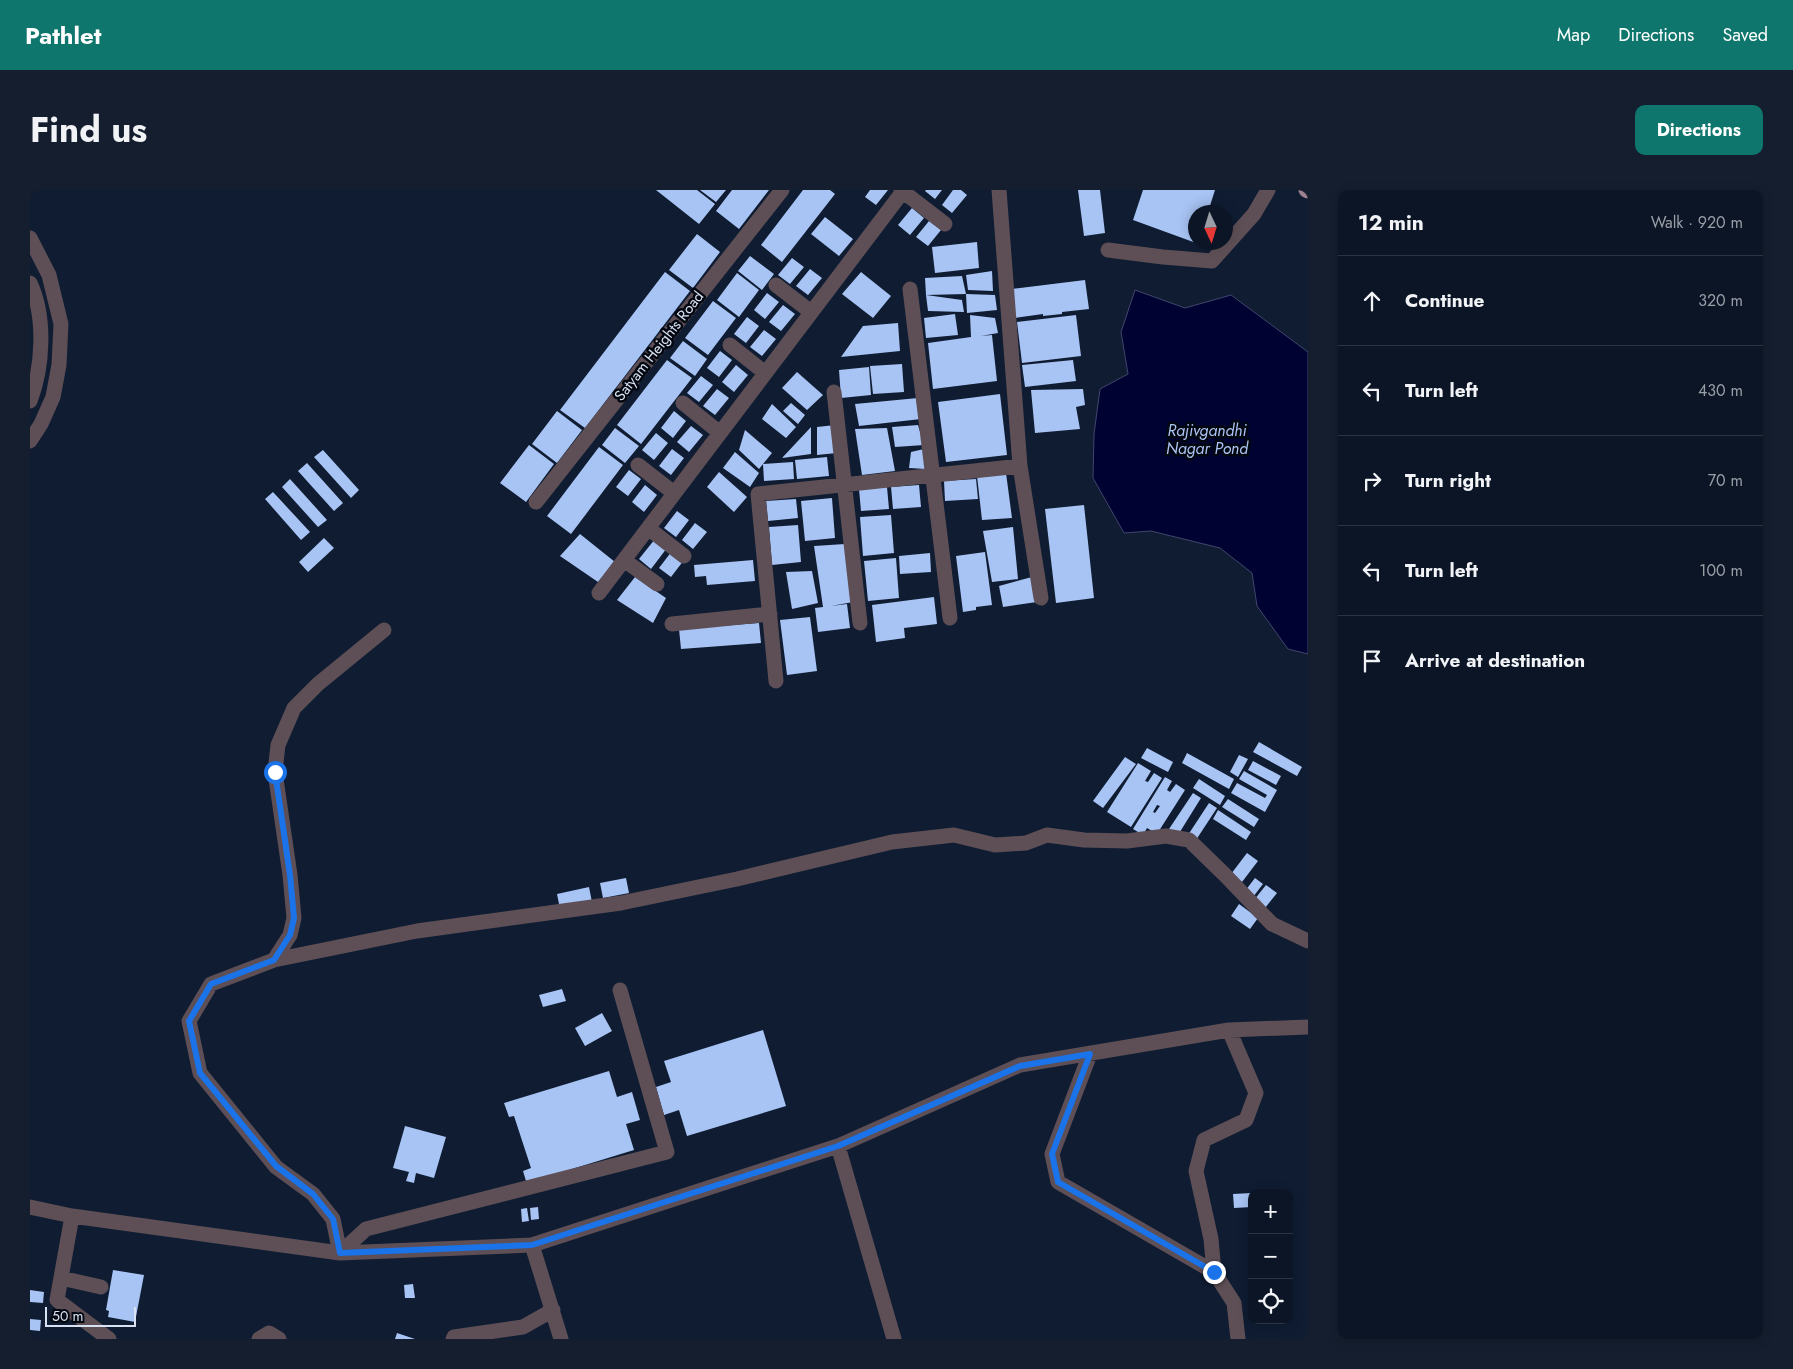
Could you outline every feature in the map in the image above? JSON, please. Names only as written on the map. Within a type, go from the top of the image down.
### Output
[{"type":"street","name":"Satyam Heights Road","points":[[536,502],[782,190]]},
{"type":"street","points":[[600,593],[903,190],[945,224]]},
{"type":"street","points":[[999,190],[1020,466],[1041,598]]},
{"type":"street","points":[[1108,250],[1212,261],[1254,214],[1268,190]]},
{"type":"street","points":[[30,238],[49,275],[61,324],[59,365],[53,397],[41,424],[30,441]]},
{"type":"street","points":[[30,283],[34,292],[41,340],[39,367],[30,401]]},
{"type":"street","points":[[776,285],[811,312]]},
{"type":"street","points":[[910,289],[950,618]]},
{"type":"street","points":[[730,345],[765,373]]},
{"type":"street","points":[[834,392],[860,623]]},
{"type":"street","points":[[683,403],[720,432]]},
{"type":"street","points":[[638,465],[674,493]]},
{"type":"street","points":[[776,681],[758,494],[1020,466]]},
{"type":"street","points":[[648,528],[684,556]]},
{"type":"street","points":[[624,560],[656,584]]},
{"type":"street","points":[[672,624],[770,614]]},
{"type":"street","points":[[274,960],[290,935],[294,918],[290,875],[275,772],[278,745],[294,708],[318,684],[384,630]]},
{"type":"street","points":[[340,1253],[333,1219],[313,1194],[276,1166],[200,1073],[189,1021],[211,984],[274,960],[416,931],[621,902],[737,879],[892,842],[954,834],[995,845],[1026,843],[1047,835],[1084,840],[1127,840],[1166,836],[1189,840],[1272,924],[1308,941]]},
{"type":"street","points":[[340,1253],[366,1229],[667,1152],[620,990]]},
{"type":"street","points":[[30,1207],[72,1216],[340,1253],[532,1245],[838,1146],[1020,1066],[1229,1030],[1308,1026]]},
{"type":"street","points":[[1214,1272],[1211,1239],[1196,1171],[1204,1140],[1246,1120],[1256,1093],[1229,1030]]},
{"type":"street","points":[[1090,1054],[1052,1154],[1058,1182],[1214,1272],[1234,1303],[1238,1339]]},
{"type":"street","points":[[838,1146],[894,1339]]},
{"type":"street","points":[[72,1216],[57,1300],[109,1339]]},
{"type":"street","points":[[532,1245],[561,1339]]},
{"type":"street","points":[[61,1278],[101,1287]]},
{"type":"street","points":[[453,1339],[523,1327],[553,1310]]},
{"type":"street","points":[[259,1339],[269,1333],[279,1339]]},
{"type":"water","name":"Rajivgandhi Nagar Pond","points":[[1135,290],[1185,308],[1231,295],[1308,352],[1308,654],[1288,649],[1257,606],[1252,573],[1220,548],[1151,531],[1124,533],[1093,478],[1094,434],[1100,389],[1128,374],[1121,332]]},
{"type":"building","points":[[656,190],[697,190],[715,204],[699,224]]},
{"type":"building","points":[[700,190],[726,190],[716,202]]},
{"type":"building","points":[[732,190],[769,190],[739,229],[716,211]]},
{"type":"building","points":[[803,190],[830,190],[835,194],[782,262],[761,245]]},
{"type":"building","points":[[870,190],[888,190],[876,205],[865,197]]},
{"type":"building","points":[[926,190],[942,190],[935,199]]},
{"type":"building","points":[[953,190],[961,190],[967,195],[952,213],[942,205]]},
{"type":"building","points":[[1078,190],[1100,190],[1105,233],[1084,236]]},
{"type":"building","points":[[1143,190],[1215,190],[1210,205],[1188,205],[1188,240],[1133,220]]},
{"type":"building","points":[[912,208],[924,218],[910,235],[898,225]]},
{"type":"building","points":[[825,217],[853,239],[839,256],[811,234]]},
{"type":"building","points":[[929,221],[941,230],[928,246],[916,237]]},
{"type":"building","points":[[697,234],[720,252],[693,288],[669,270]]},
{"type":"building","points":[[977,242],[979,268],[935,273],[932,247]]},
{"type":"building","points":[[750,256],[774,274],[762,290],[738,271]]},
{"type":"building","points":[[792,258],[804,267],[790,284],[778,275]]},
{"type":"building","points":[[810,269],[822,278],[808,295],[796,286]]},
{"type":"building","points":[[992,271],[993,291],[968,290],[966,275]]},
{"type":"building","points":[[665,272],[690,291],[585,428],[560,410]]},
{"type":"building","points":[[861,272],[891,296],[873,318],[842,294]]},
{"type":"building","points":[[737,273],[759,290],[739,317],[717,300]]},
{"type":"building","points":[[962,276],[966,294],[926,295],[925,278]]},
{"type":"building","points":[[1085,280],[1089,309],[1062,312],[1062,314],[1043,316],[1043,314],[1014,318],[1011,289]]},
{"type":"building","points":[[767,293],[779,302],[765,319],[754,310]]},
{"type":"building","points":[[966,294],[995,295],[997,310],[967,313]]},
{"type":"building","points":[[926,295],[962,300],[964,312],[928,311]]},
{"type":"building","points":[[713,301],[736,318],[708,355],[685,338]]},
{"type":"building","points":[[783,305],[795,314],[781,331],[769,322]]},
{"type":"building","points":[[955,314],[958,335],[926,338],[924,318]]},
{"type":"building","points":[[970,315],[995,318],[998,333],[981,336],[992,335],[997,381],[933,389],[928,343],[971,337]]},
{"type":"building","points":[[1076,315],[1081,356],[1022,363],[1017,322]]},
{"type":"building","points":[[747,317],[759,326],[746,343],[734,334]]},
{"type":"building","points":[[898,323],[900,351],[841,357],[863,326]]},
{"type":"building","points":[[764,330],[776,339],[762,356],[750,347]]},
{"type":"building","points":[[683,341],[707,359],[695,376],[670,358]]},
{"type":"building","points":[[720,351],[732,360],[719,377],[707,368]]},
{"type":"building","points":[[667,360],[692,378],[641,444],[617,425]]},
{"type":"building","points":[[1073,360],[1076,381],[1025,387],[1022,365]]},
{"type":"building","points":[[902,364],[904,392],[873,394],[870,366]]},
{"type":"building","points":[[736,365],[748,375],[734,392],[722,382]]},
{"type":"building","points":[[869,367],[871,395],[841,398],[839,370]]},
{"type":"building","points":[[797,372],[823,395],[807,410],[782,388]]},
{"type":"building","points":[[701,376],[713,385],[699,402],[687,393]]},
{"type":"building","points":[[717,389],[729,398],[715,415],[703,406]]},
{"type":"building","points":[[1083,389],[1085,405],[1076,407],[1080,429],[1035,433],[1031,390]]},
{"type":"building","points":[[1000,394],[1007,455],[946,462],[938,402]]},
{"type":"building","points":[[918,398],[921,419],[859,426],[855,404]]},
{"type":"building","points":[[791,403],[805,415],[798,424],[783,411]]},
{"type":"building","points":[[772,404],[796,427],[786,438],[762,419]]},
{"type":"building","points":[[557,411],[582,430],[557,463],[532,444]]},
{"type":"building","points":[[674,411],[686,421],[673,438],[661,428]]},
{"type":"building","points":[[835,425],[837,453],[817,455],[817,427]]},
{"type":"building","points":[[918,425],[924,445],[895,447],[892,427]]},
{"type":"building","points":[[691,426],[703,435],[689,452],[677,442]]},
{"type":"building","points":[[811,427],[811,454],[782,458]]},
{"type":"building","points":[[615,428],[639,446],[625,463],[602,445]]},
{"type":"building","points":[[887,428],[895,471],[862,475],[855,429]]},
{"type":"building","points":[[745,430],[772,453],[759,469],[739,450]]},
{"type":"building","points":[[656,433],[668,443],[654,460],[642,450]]},
{"type":"building","points":[[529,445],[554,464],[526,502],[500,483]]},
{"type":"building","points":[[599,447],[623,465],[571,534],[547,516]]},
{"type":"building","points":[[672,449],[684,458],[671,475],[659,466]]},
{"type":"building","points":[[924,449],[926,469],[909,468],[911,452]]},
{"type":"building","points":[[323,450],[359,490],[351,498],[314,457]]},
{"type":"building","points":[[735,452],[759,473],[750,487],[723,468]]},
{"type":"building","points":[[827,457],[829,476],[797,479],[795,460]]},
{"type":"building","points":[[793,462],[794,479],[764,481],[763,464]]},
{"type":"building","points":[[307,463],[343,503],[334,511],[298,471]]},
{"type":"building","points":[[629,470],[641,479],[628,496],[616,487]]},
{"type":"building","points":[[719,472],[747,497],[734,512],[707,487]]},
{"type":"building","points":[[1006,473],[1012,518],[982,520],[977,476]]},
{"type":"building","points":[[290,479],[327,520],[318,527],[282,487]]},
{"type":"building","points":[[976,479],[978,499],[945,501],[944,481]]},
{"type":"building","points":[[645,485],[657,495],[644,512],[632,502]]},
{"type":"building","points":[[919,485],[921,507],[893,509],[891,487]]},
{"type":"building","points":[[887,487],[889,509],[861,511],[859,489]]},
{"type":"building","points":[[273,492],[310,532],[301,540],[265,499]]},
{"type":"building","points":[[832,498],[835,538],[805,541],[801,501]]},
{"type":"building","points":[[796,499],[798,518],[768,521],[766,501]]},
{"type":"building","points":[[1084,505],[1094,598],[1056,603],[1045,509]]},
{"type":"building","points":[[677,511],[689,520],[676,537],[664,528]]},
{"type":"building","points":[[891,515],[894,553],[863,556],[860,517]]},
{"type":"building","points":[[695,523],[707,532],[693,549],[682,540]]},
{"type":"building","points":[[798,525],[801,562],[772,565],[769,527]]},
{"type":"building","points":[[1013,527],[1018,579],[992,582],[983,531]]},
{"type":"building","points":[[580,534],[615,562],[598,582],[560,556]]},
{"type":"building","points":[[324,538],[334,548],[308,572],[299,562]]},
{"type":"building","points":[[655,539],[667,548],[651,569],[639,559]]},
{"type":"building","points":[[845,544],[853,602],[831,606],[847,604],[850,628],[818,632],[815,608],[823,607],[814,546]]},
{"type":"building","points":[[672,551],[684,560],[671,577],[659,568]]},
{"type":"building","points":[[985,552],[992,605],[976,607],[976,610],[963,612],[956,556]]},
{"type":"building","points":[[930,553],[931,572],[900,574],[899,556]]},
{"type":"building","points":[[896,558],[899,598],[868,601],[864,561]]},
{"type":"building","points":[[753,560],[755,581],[707,585],[706,576],[695,577],[694,565]]},
{"type":"building","points":[[812,571],[818,603],[792,609],[786,572]]},
{"type":"building","points":[[635,577],[666,598],[653,623],[617,600]]},
{"type":"building","points":[[1032,577],[1037,602],[1003,607],[999,586]]},
{"type":"building","points":[[934,597],[937,624],[904,628],[905,638],[876,642],[872,605]]},
{"type":"building","points":[[810,617],[817,671],[787,675],[780,620]]},
{"type":"building","points":[[759,623],[761,643],[681,649],[679,629]]},
{"type":"building","points":[[1259,742],[1302,767],[1297,776],[1253,752]]},
{"type":"building","points":[[1147,748],[1173,762],[1168,772],[1141,758]]},
{"type":"building","points":[[1187,753],[1234,779],[1229,789],[1182,763]]},
{"type":"building","points":[[1239,755],[1248,759],[1238,777],[1230,772]]},
{"type":"building","points":[[1125,757],[1136,764],[1103,808],[1093,801]]},
{"type":"building","points":[[1253,761],[1281,776],[1276,785],[1248,770]]},
{"type":"building","points":[[1138,763],[1151,771],[1145,781],[1148,782],[1154,773],[1162,778],[1131,827],[1107,812]]},
{"type":"building","points":[[1244,771],[1277,790],[1265,812],[1231,793],[1237,783],[1265,798],[1267,795],[1239,779]]},
{"type":"building","points":[[1165,777],[1172,781],[1167,790],[1170,792],[1176,784],[1185,790],[1157,834],[1147,828],[1143,835],[1133,829]],"holes":[[[1157,805],[1160,806],[1155,813],[1153,812]]]},
{"type":"building","points":[[1199,779],[1225,796],[1220,805],[1193,788]]},
{"type":"building","points":[[1193,793],[1201,798],[1178,835],[1169,829]]},
{"type":"building","points":[[1228,799],[1259,819],[1254,827],[1222,807]]},
{"type":"building","points":[[1209,803],[1217,808],[1196,840],[1188,835]]},
{"type":"building","points":[[1218,810],[1251,832],[1246,840],[1213,819]]},
{"type":"building","points":[[1247,853],[1258,861],[1242,882],[1231,874]]},
{"type":"building","points":[[626,878],[629,893],[603,898],[600,883]]},
{"type":"building","points":[[1255,878],[1263,884],[1253,897],[1245,891]]},
{"type":"building","points":[[1266,885],[1277,893],[1265,908],[1254,900]]},
{"type":"building","points":[[589,887],[592,902],[560,909],[557,894]]},
{"type":"building","points":[[1239,904],[1258,918],[1250,929],[1231,916]]},
{"type":"building","points":[[562,989],[566,1001],[543,1007],[539,995]]},
{"type":"building","points":[[602,1013],[612,1031],[585,1046],[575,1028]]},
{"type":"building","points":[[763,1030],[786,1106],[687,1136],[679,1110],[664,1115],[656,1087],[671,1082],[664,1061]]},
{"type":"building","points":[[609,1071],[617,1097],[632,1092],[640,1120],[626,1124],[634,1150],[536,1180],[526,1181],[523,1171],[531,1168],[514,1116],[509,1117],[504,1103]]},
{"type":"building","points":[[405,1126],[446,1137],[434,1178],[416,1173],[414,1183],[406,1181],[409,1172],[393,1168]]},
{"type":"building","points":[[1248,1193],[1248,1207],[1234,1208],[1233,1194]]},
{"type":"building","points":[[538,1207],[539,1219],[531,1220],[530,1208]]},
{"type":"building","points":[[527,1208],[529,1221],[522,1222],[521,1209]]},
{"type":"building","points":[[113,1270],[144,1275],[135,1322],[108,1317],[109,1311],[106,1310]]},
{"type":"building","points":[[413,1284],[415,1298],[405,1298],[404,1285]]},
{"type":"building","points":[[30,1290],[44,1292],[43,1303],[30,1302]]},
{"type":"building","points":[[30,1319],[41,1320],[40,1331],[30,1330]]},
{"type":"building","points":[[397,1333],[415,1339],[395,1339]]},
{"type":"route","points":[[275,772],[290,875],[294,918],[290,935],[274,960],[211,984],[189,1021],[200,1073],[276,1166],[313,1194],[333,1219],[340,1253],[532,1245],[838,1146],[1020,1066],[1090,1054],[1052,1154],[1058,1182],[1214,1272]]}]
